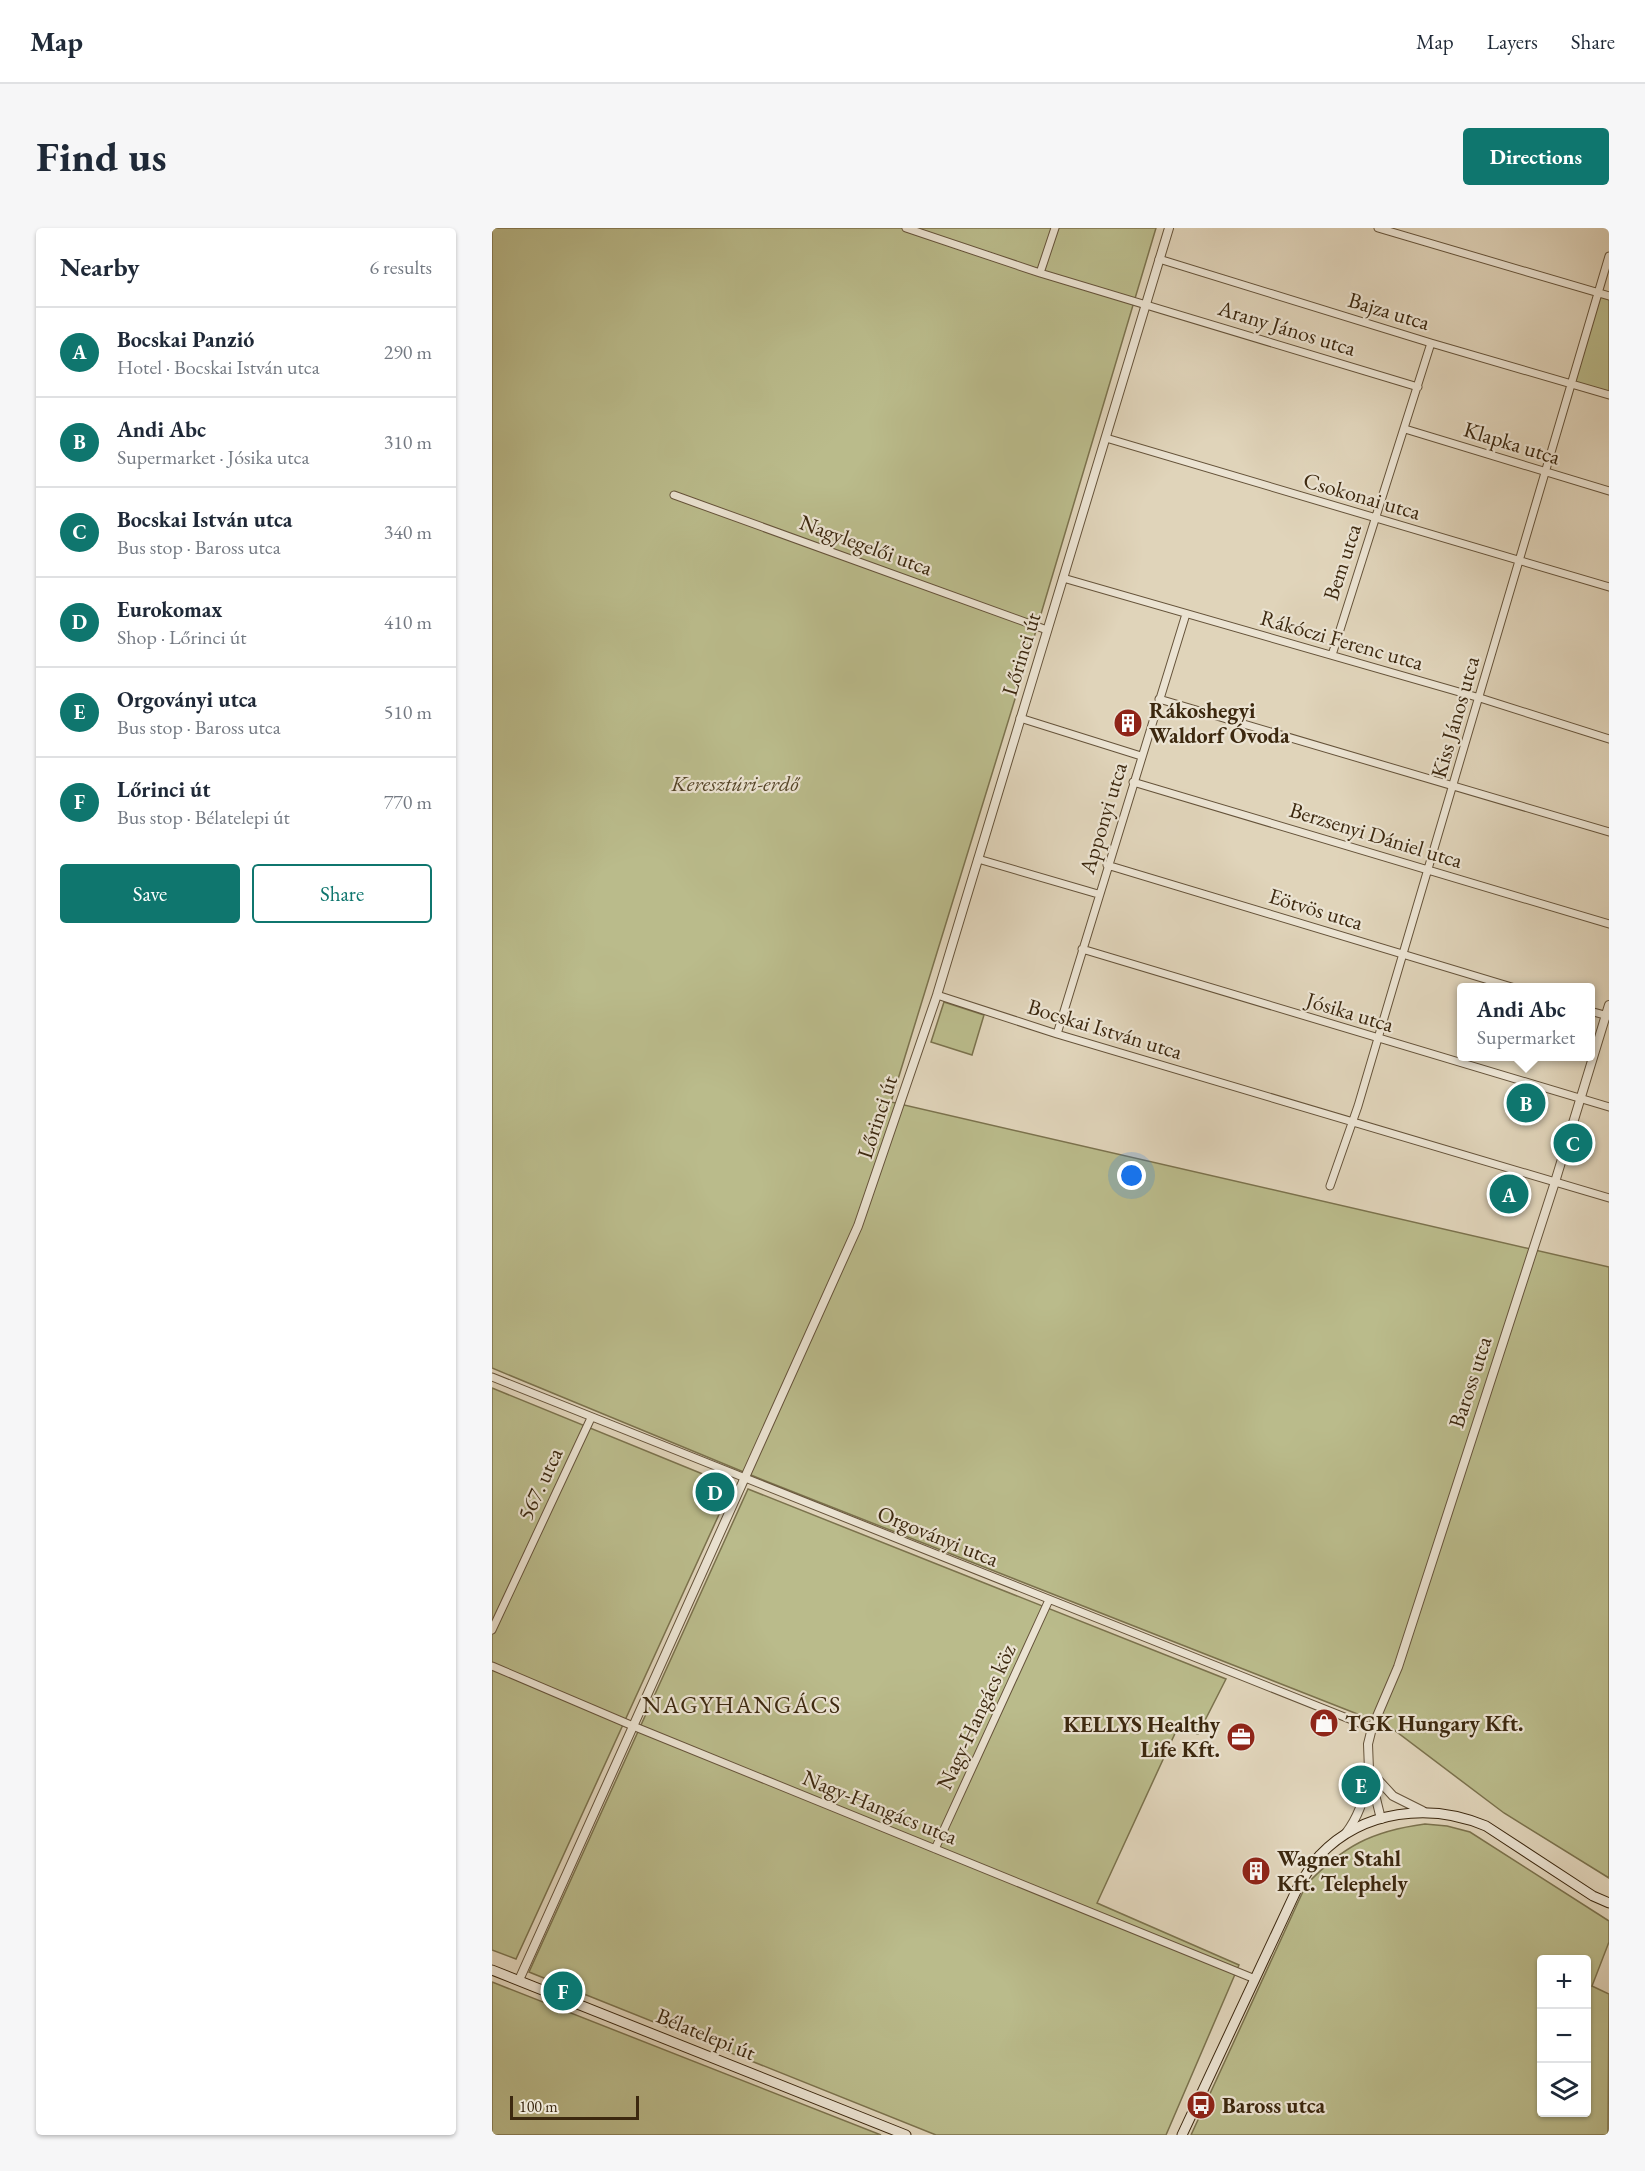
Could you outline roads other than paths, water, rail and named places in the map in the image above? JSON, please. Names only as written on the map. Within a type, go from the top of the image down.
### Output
[{"type":"main road","points":[[1381,1819],[1423,1811],[1453,1815],[1486,1826],[1593,1896],[1609,1904]]},
{"type":"main road","name":"Baross utca","points":[[1182,2135],[1297,1889],[1321,1855],[1357,1828],[1381,1819]]},
{"type":"main road","name":"Bélatelepi út","points":[[492,1970],[906,2135]]},
{"type":"street","points":[[1040,273],[1055,228]]},
{"type":"street","name":"Lőrinci út","points":[[519,1980],[858,1226],[937,995],[1169,228]]},
{"type":"street","points":[[1378,228],[1609,296]]},
{"type":"street","name":"Arany János utca","points":[[911,229],[1040,273],[1418,387]]},
{"type":"street","name":"Kiss János utca","points":[[1330,1186],[1358,1106],[1454,786],[1609,256]]},
{"type":"street","name":"Bajza utca","points":[[1159,259],[1609,395]]},
{"type":"street","name":"Bem utca","points":[[1332,655],[1431,343]]},
{"type":"street","name":"Klapka utca","points":[[1405,429],[1609,491]]},
{"type":"street","name":"Csokonai utca","points":[[1106,438],[1609,587]]},
{"type":"street","name":"Nagylegelői utca","points":[[674,495],[1047,630]]},
{"type":"street","name":"Rákóczi Ferenc utca","points":[[1063,578],[1480,698],[1609,739]]},
{"type":"street","name":"Apponyi utca","points":[[1057,1034],[1098,894],[1186,614]]},
{"type":"street","points":[[1159,699],[1609,832]]},
{"type":"street","points":[[1020,718],[1142,756]]},
{"type":"street","name":"Berzsenyi Dániel utca","points":[[1133,782],[1609,924]]},
{"type":"street","points":[[978,859],[1098,894]]},
{"type":"street","name":"Eötvös utca","points":[[1107,866],[1502,983]]},
{"type":"street","name":"Jósika utca","points":[[1082,949],[1609,1107]]},
{"type":"street","name":"Bocskai István utca","points":[[937,995],[1057,1034],[1609,1198]]},
{"type":"street","name":"Baross utca","points":[[1595,1054],[1609,1005]]},
{"type":"street","name":"Baross utca","points":[[1381,1819],[1367,1755],[1372,1728],[1398,1667],[1556,1182],[1593,1061]]},
{"type":"street","name":"Orgoványi utca","points":[[492,1377],[1372,1728]]},
{"type":"street","name":"567. utca","points":[[492,1630],[591,1418]]},
{"type":"street","name":"Nagy-Hangács köz","points":[[935,1849],[1049,1600]]},
{"type":"street","name":"Nagy-Hangács utca","points":[[492,1666],[633,1726],[1255,1979]]},
{"type":"street","points":[[1369,1770],[1392,1796],[1423,1811]]},
{"type":"street","name":"Baross utca","points":[[1342,1838],[1360,1809],[1369,1770]]},
{"type":"place","name":"Rákoshegyi Waldorf Óvoda","points":[[1128,723]]},
{"type":"place","name":"Andi Abc","points":[[1526,1103]]},
{"type":"place","name":"Bocskai István utca","points":[[1573,1143]]},
{"type":"place","name":"Bocskai Panzió","points":[[1509,1194]]},
{"type":"place","name":"Eurokomax","points":[[715,1492]]},
{"type":"place","name":"TGK Hungary Kft.","points":[[1324,1723]]},
{"type":"place","name":"KELLYS Healthy Life Kft.","points":[[1241,1737]]},
{"type":"place","name":"Orgoványi utca","points":[[1361,1785]]},
{"type":"place","name":"Wagner Stahl Kft. Telephely","points":[[1256,1871]]},
{"type":"place","name":"Lőrinci út","points":[[563,1991]]},
{"type":"place","name":"Baross utca","points":[[1201,2105]]},
{"type":"district","name":"NAGYHANGÁCS","points":[[742,1704]]},
{"type":"park label","name":"Keresztúri-erdő","points":[[735,783]]}]
